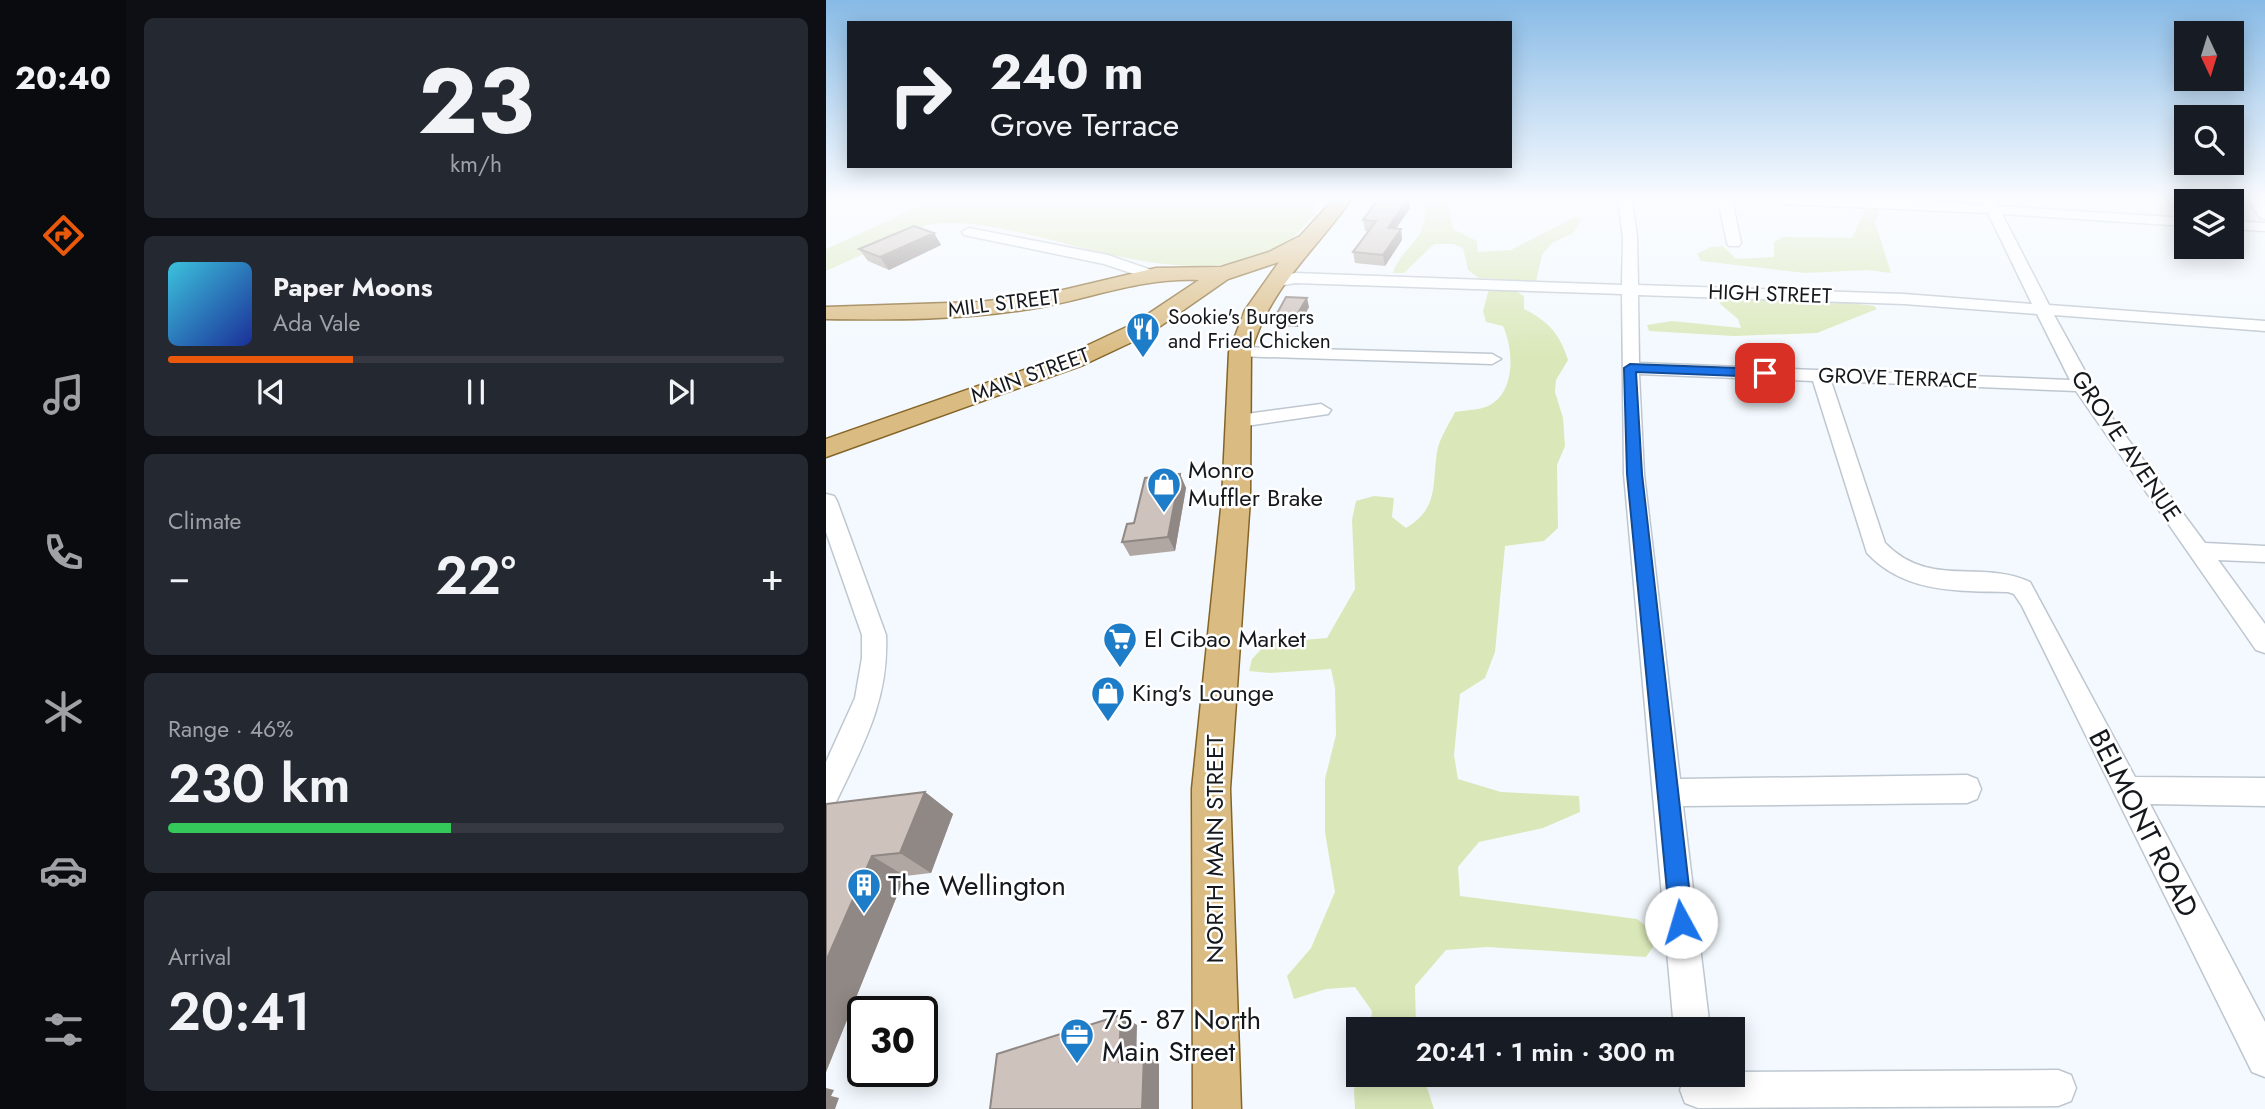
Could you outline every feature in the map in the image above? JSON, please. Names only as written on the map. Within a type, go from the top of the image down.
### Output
[{"type":"main road","points":[[1222,274],[1283,252]]},
{"type":"main road","name":"NORTH MAIN STREET","points":[[1217,1109],[1211,789],[1236,499],[1240,352],[1251,317],[1301,252]]},
{"type":"main road","name":"MILL STREET","points":[[826,313],[995,307],[1062,297],[1152,275],[1182,271],[1222,274],[1234,280],[1284,277]]},
{"type":"main road","name":"MAIN STREET","points":[[826,448],[1075,360],[1141,329],[1222,274]]},
{"type":"street","points":[[1067,252],[1108,260],[1152,275]]},
{"type":"street","points":[[1630,252],[1634,474],[1691,1017]]},
{"type":"street","name":"GROVE AVENUE","points":[[2014,252],[2082,386],[2108,428],[2265,643]]},
{"type":"street","name":"HIGH STREET","points":[[1284,277],[1904,299],[2265,326]]},
{"type":"street","points":[[1240,352],[1492,359]]},
{"type":"street","name":"GROVE TERRACE","points":[[1630,368],[2082,386]]},
{"type":"street","name":"BELMONT ROAD","points":[[1819,375],[1875,547],[1886,562],[1902,572],[1920,577],[2011,583],[2022,588],[2036,608],[2126,790],[2265,1059]]},
{"type":"street","points":[[1240,421],[1321,410]]},
{"type":"street","points":[[826,502],[874,635],[876,658],[867,707],[826,792]]},
{"type":"street","points":[[2197,551],[2265,554]]},
{"type":"street","points":[[1668,793],[1967,789]]},
{"type":"street","points":[[2126,790],[2265,792]]},
{"type":"street","points":[[1698,1091],[2058,1088]]},
{"type":"green space","points":[[826,252],[868,252],[826,271]]},
{"type":"green space","points":[[1099,252],[1270,252],[1248,260],[1217,265],[1185,266]]},
{"type":"green space","points":[[1426,252],[1404,273],[1393,273],[1403,254]]},
{"type":"green space","points":[[1464,252],[1545,252],[1536,281],[1479,278],[1468,270]]},
{"type":"green space","points":[[1729,252],[1736,259],[1774,257],[1774,252],[1884,252],[1891,273],[1867,270],[1805,273],[1701,261],[1697,254]]},
{"type":"green space","points":[[1489,289],[1514,290],[1524,296],[1524,309],[1540,318],[1557,336],[1568,360],[1556,380],[1555,392],[1563,418],[1565,446],[1557,465],[1558,528],[1544,541],[1505,546],[1495,652],[1485,678],[1460,694],[1454,755],[1458,779],[1501,792],[1579,796],[1580,812],[1543,828],[1479,842],[1458,867],[1460,896],[1637,919],[1660,937],[1646,957],[1487,947],[1446,950],[1415,986],[1416,1017],[1371,1017],[1372,1011],[1355,987],[1326,989],[1294,999],[1287,976],[1311,948],[1335,892],[1325,832],[1325,779],[1336,735],[1335,688],[1331,669],[1269,673],[1249,671],[1252,659],[1267,643],[1327,638],[1355,589],[1352,520],[1356,501],[1374,496],[1394,498],[1392,517],[1406,528],[1417,520],[1429,504],[1438,447],[1455,412],[1485,407],[1493,403],[1506,387],[1510,356],[1506,335],[1503,326],[1486,322],[1483,311]]},
{"type":"green space","points":[[1729,299],[1844,302],[1874,306],[1877,309],[1817,333],[1734,336],[1649,331],[1647,325],[1672,321],[1741,328],[1738,319],[1719,303]]},
{"type":"green space","points":[[1427,1087],[1434,1109],[1355,1109],[1354,1089]]},
{"type":"building","points":[[866,252],[892,252],[880,257]]},
{"type":"building","points":[[1353,252],[1385,252],[1383,255]]},
{"type":"building","points":[[1286,297],[1307,298],[1295,318],[1275,317]]},
{"type":"building","points":[[1180,474],[1168,537],[1122,542],[1127,524],[1134,523],[1145,478]]},
{"type":"building","points":[[925,792],[900,853],[872,856],[826,961],[826,804]]},
{"type":"building","name":"75 - 87 North Main Street","points":[[1121,1015],[1119,1062],[1144,1055],[1142,1109],[990,1109],[997,1054]]},
{"type":"place","name":"Sookie's Burgers and Fried Chicken","points":[[1143,359]]},
{"type":"place","name":"Monro Muffler Brake","points":[[1164,514]]},
{"type":"place","name":"El Cibao Market","points":[[1120,669]]},
{"type":"place","name":"King's Lounge","points":[[1108,723]]},
{"type":"place","name":"The Wellington","points":[[864,915]]},
{"type":"place","name":"75 - 87 North Main Street","points":[[1077,1065]]},
{"type":"route","points":[[1681,922],[1634,474],[1630,368],[1765,373]]}]
